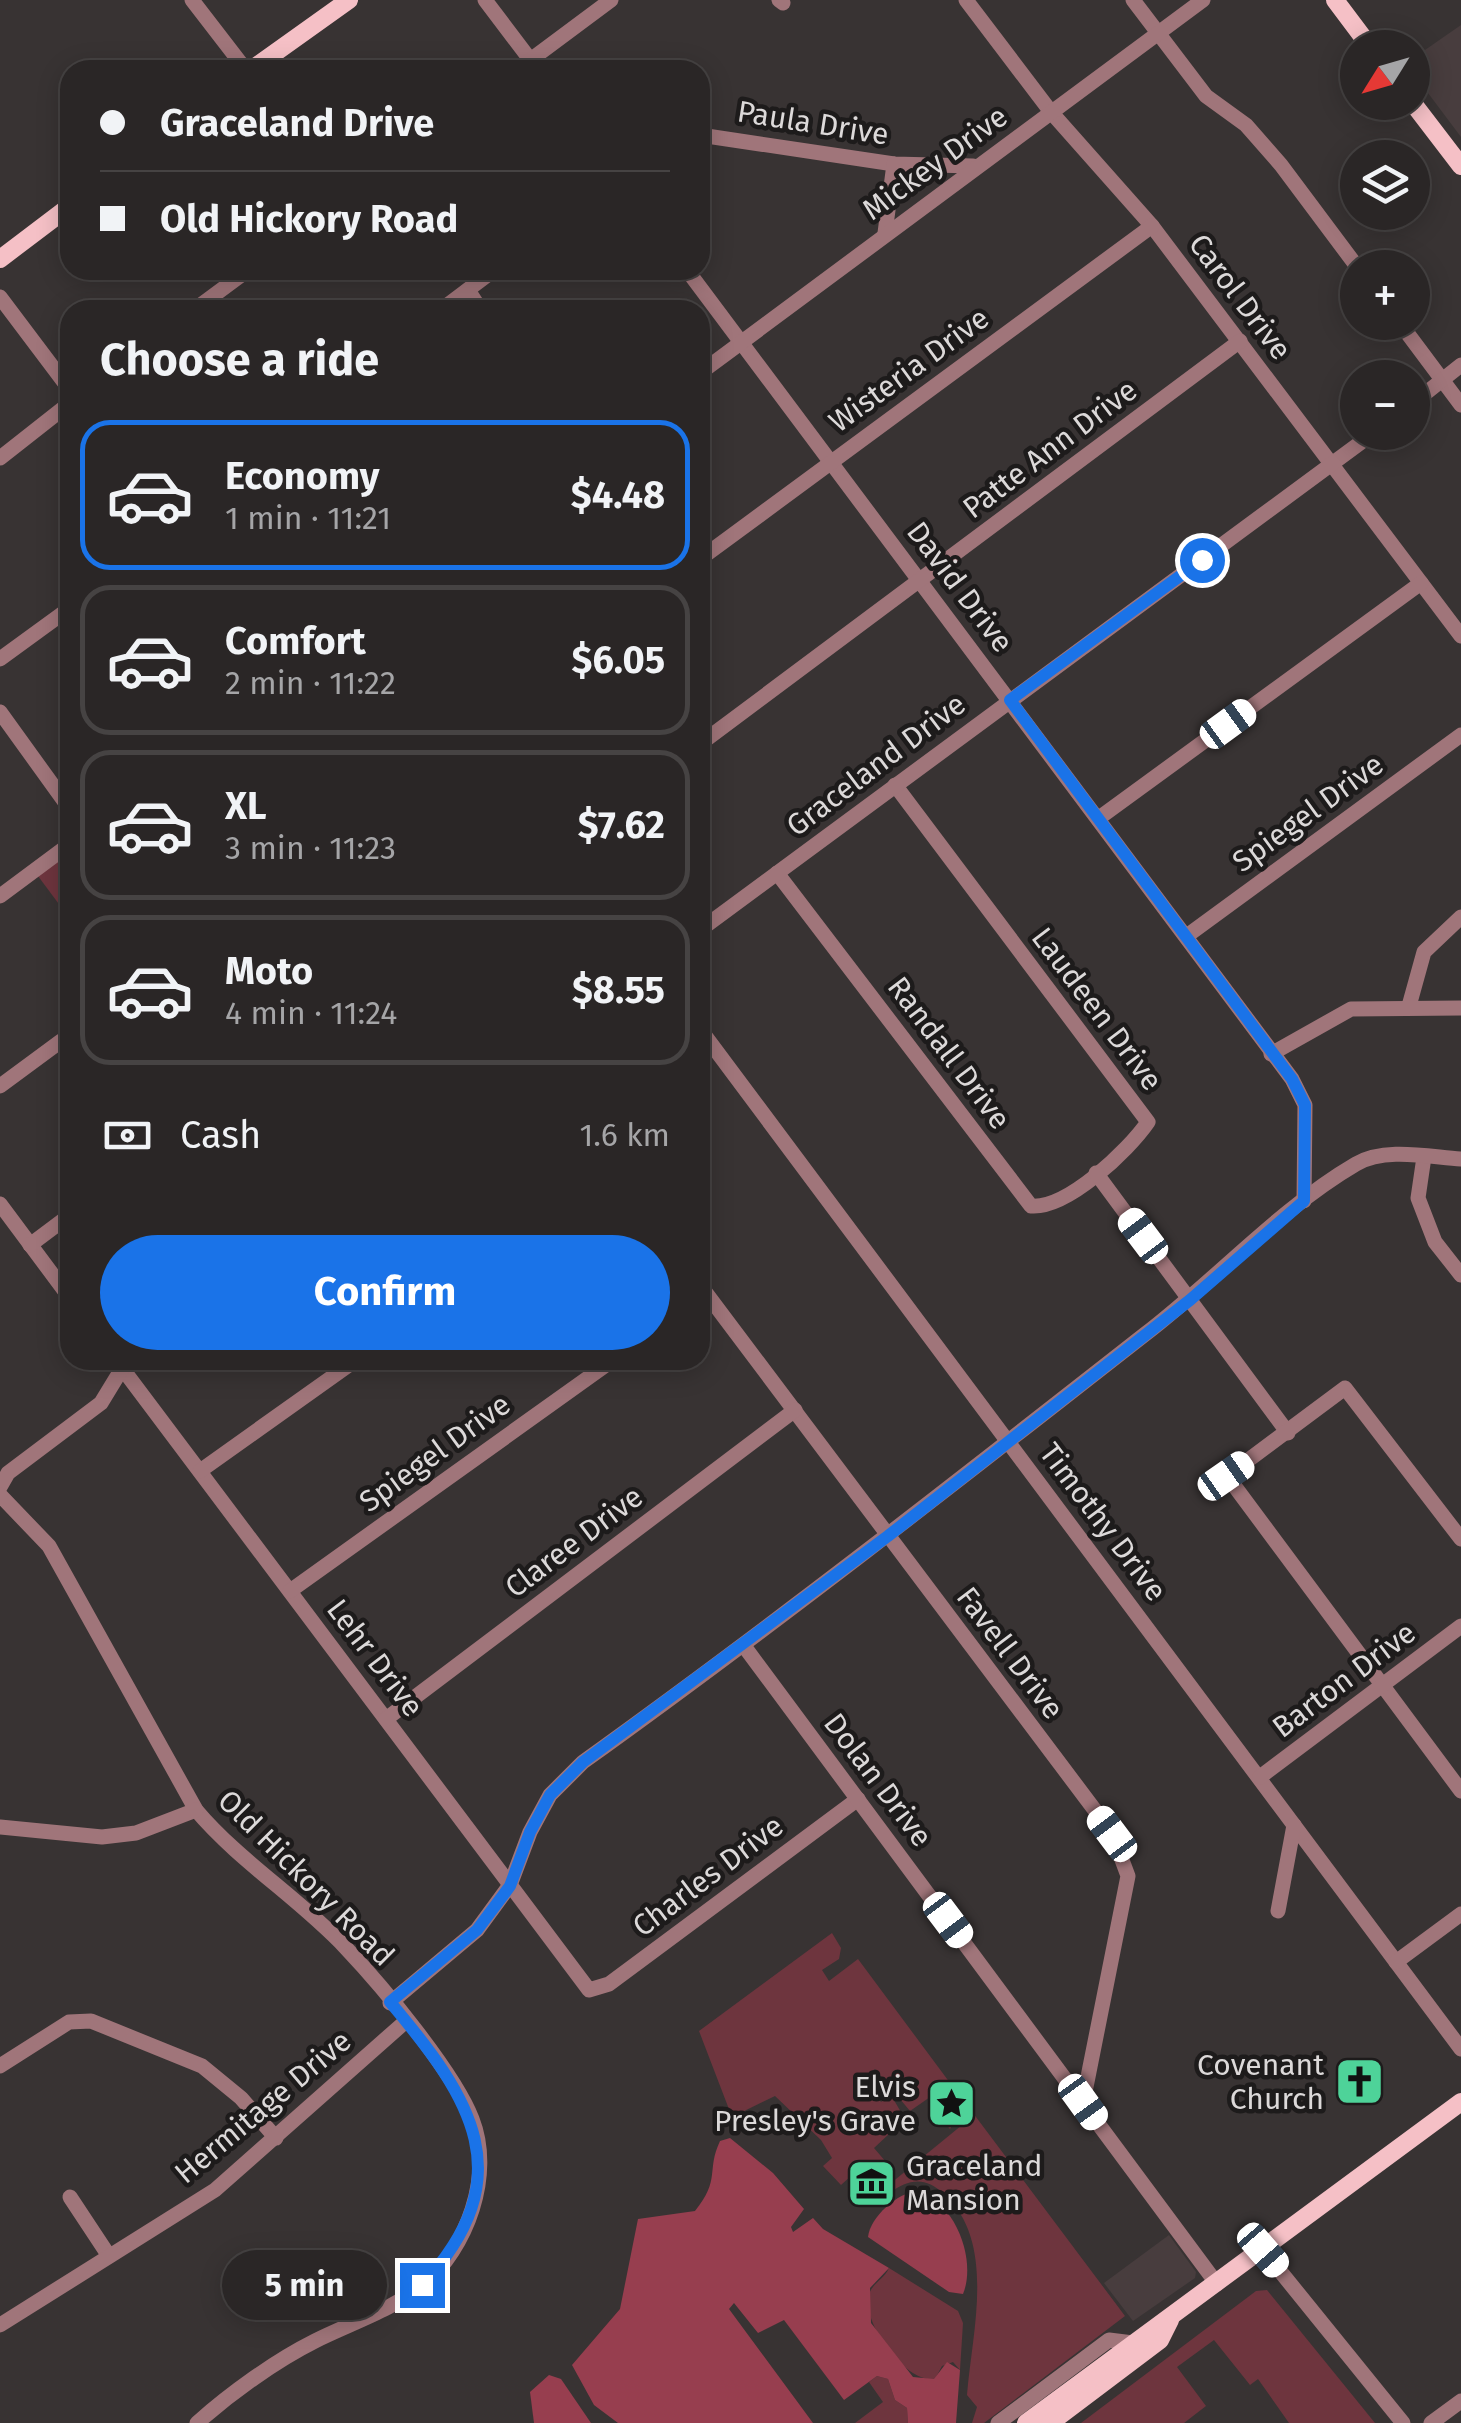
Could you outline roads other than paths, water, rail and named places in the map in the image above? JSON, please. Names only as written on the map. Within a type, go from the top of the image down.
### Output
[{"type":"main road","points":[[262,60],[348,0]]},
{"type":"main road","points":[[1336,0],[1358,30]]},
{"type":"main road","points":[[1426,120],[1461,166]]},
{"type":"main road","points":[[0,258],[60,213]]},
{"type":"main road","points":[[1026,2423],[1461,2102]]},
{"type":"main road","points":[[1050,2423],[1160,2340],[1170,2320]]},
{"type":"street","points":[[192,0],[240,60]]},
{"type":"street","points":[[486,0],[525,60]]},
{"type":"street","points":[[538,60],[611,0]]},
{"type":"street","name":"Carol Drive","points":[[966,0],[1051,112],[1152,226],[1461,636]]},
{"type":"street","points":[[1133,0],[1206,96],[1246,125],[1281,165],[1345,250]]},
{"type":"street","name":"Mickey Drive","points":[[710,365],[1204,0]]},
{"type":"street","name":"Paula Drive","points":[[710,137],[894,164],[954,169],[978,166]]},
{"type":"street","points":[[885,233],[894,164]]},
{"type":"street","name":"Wisteria Drive","points":[[710,551],[1152,226]]},
{"type":"street","points":[[208,300],[234,280]]},
{"type":"street","points":[[454,300],[481,280]]},
{"type":"street","points":[[468,290],[474,300]]},
{"type":"street","points":[[0,297],[60,377]]},
{"type":"street","name":"David Drive","points":[[710,301],[1292,1079],[1305,1105],[1304,1201]]},
{"type":"street","points":[[1413,340],[1461,404]]},
{"type":"street","name":"Patte Ann Drive","points":[[710,737],[1240,341]]},
{"type":"street","points":[[1430,390],[1461,366]]},
{"type":"street","points":[[0,458],[60,410]]},
{"type":"street","name":"Graceland Drive","points":[[710,923],[1352,450]]},
{"type":"street","points":[[1100,818],[1422,583]]},
{"type":"street","points":[[0,658],[60,615]]},
{"type":"street","points":[[0,712],[60,794]]},
{"type":"street","name":"Spiegel Drive","points":[[1188,935],[1461,735]]},
{"type":"street","name":"Laudeen Drive","points":[[895,785],[1148,1122],[1131,1146],[1096,1173]]},
{"type":"street","points":[[0,896],[60,851]]},
{"type":"street","name":"Randall Drive","points":[[777,873],[1031,1206],[1047,1208],[1096,1173]]},
{"type":"street","points":[[1409,1006],[1424,952],[1461,917]]},
{"type":"street","points":[[1271,1054],[1351,1009],[1461,1008]]},
{"type":"street","points":[[0,1086],[60,1042]]},
{"type":"street","name":"Timothy Drive","points":[[710,1042],[1461,2049]]},
{"type":"street","points":[[390,2002],[477,1930],[510,1886],[530,1832],[550,1795],[583,1762],[888,1536],[1190,1300],[1304,1201],[1359,1162],[1383,1155],[1461,1159]]},
{"type":"street","points":[[1424,1157],[1418,1198],[1436,1242],[1461,1275]]},
{"type":"street","points":[[1096,1173],[1288,1433]]},
{"type":"street","points":[[0,1204],[60,1285]]},
{"type":"street","points":[[30,1245],[60,1223]]},
{"type":"street","name":"Favell Drive","points":[[710,1302],[1112,1834],[1128,1876],[1083,2102]]},
{"type":"street","points":[[0,1487],[8,1473],[102,1402],[118,1370]]},
{"type":"street","name":"Lehr Drive","points":[[128,1370],[589,1990]]},
{"type":"street","points":[[200,1471],[342,1370]]},
{"type":"street","name":"Spiegel Drive","points":[[290,1591],[599,1370]]},
{"type":"street","points":[[1461,1539],[1346,1388],[1226,1476],[1461,1791]]},
{"type":"street","name":"Claree Drive","points":[[386,1719],[795,1410]]},
{"type":"street","name":"Old Hickory Road","points":[[0,1495],[48,1546],[196,1810],[222,1841],[346,1948],[406,2021],[472,2120],[480,2160],[473,2208],[451,2255],[422,2285],[311,2343],[197,2423]]},
{"type":"street","name":"Barton Drive","points":[[1260,1778],[1461,1626]]},
{"type":"street","name":"Dolan Drive","points":[[744,1646],[1217,2284]]},
{"type":"street","name":"Charles Drive","points":[[589,1990],[608,1984],[858,1799]]},
{"type":"street","points":[[0,1826],[102,1837],[136,1833],[196,1810]]},
{"type":"street","points":[[1278,1911],[1294,1825]]},
{"type":"street","points":[[1396,1962],[1461,1914]]},
{"type":"street","points":[[0,2066],[69,2022],[91,2021],[202,2066],[242,2098],[276,2138]]},
{"type":"street","name":"Hermitage Drive","points":[[0,2325],[215,2190],[406,2021]]},
{"type":"street","points":[[70,2196],[109,2256]]},
{"type":"street","points":[[1263,2250],[1403,2423]]},
{"type":"street","points":[[998,2423],[1109,2340],[1132,2343]]},
{"type":"street","points":[[1431,2423],[1461,2401]]},
{"type":"place","name":"Covenant Church","points":[[1359,2082]]},
{"type":"place","name":"Elvis Presley's Grave","points":[[951,2104]]},
{"type":"place","name":"Graceland Mansion","points":[[871,2183]]}]
